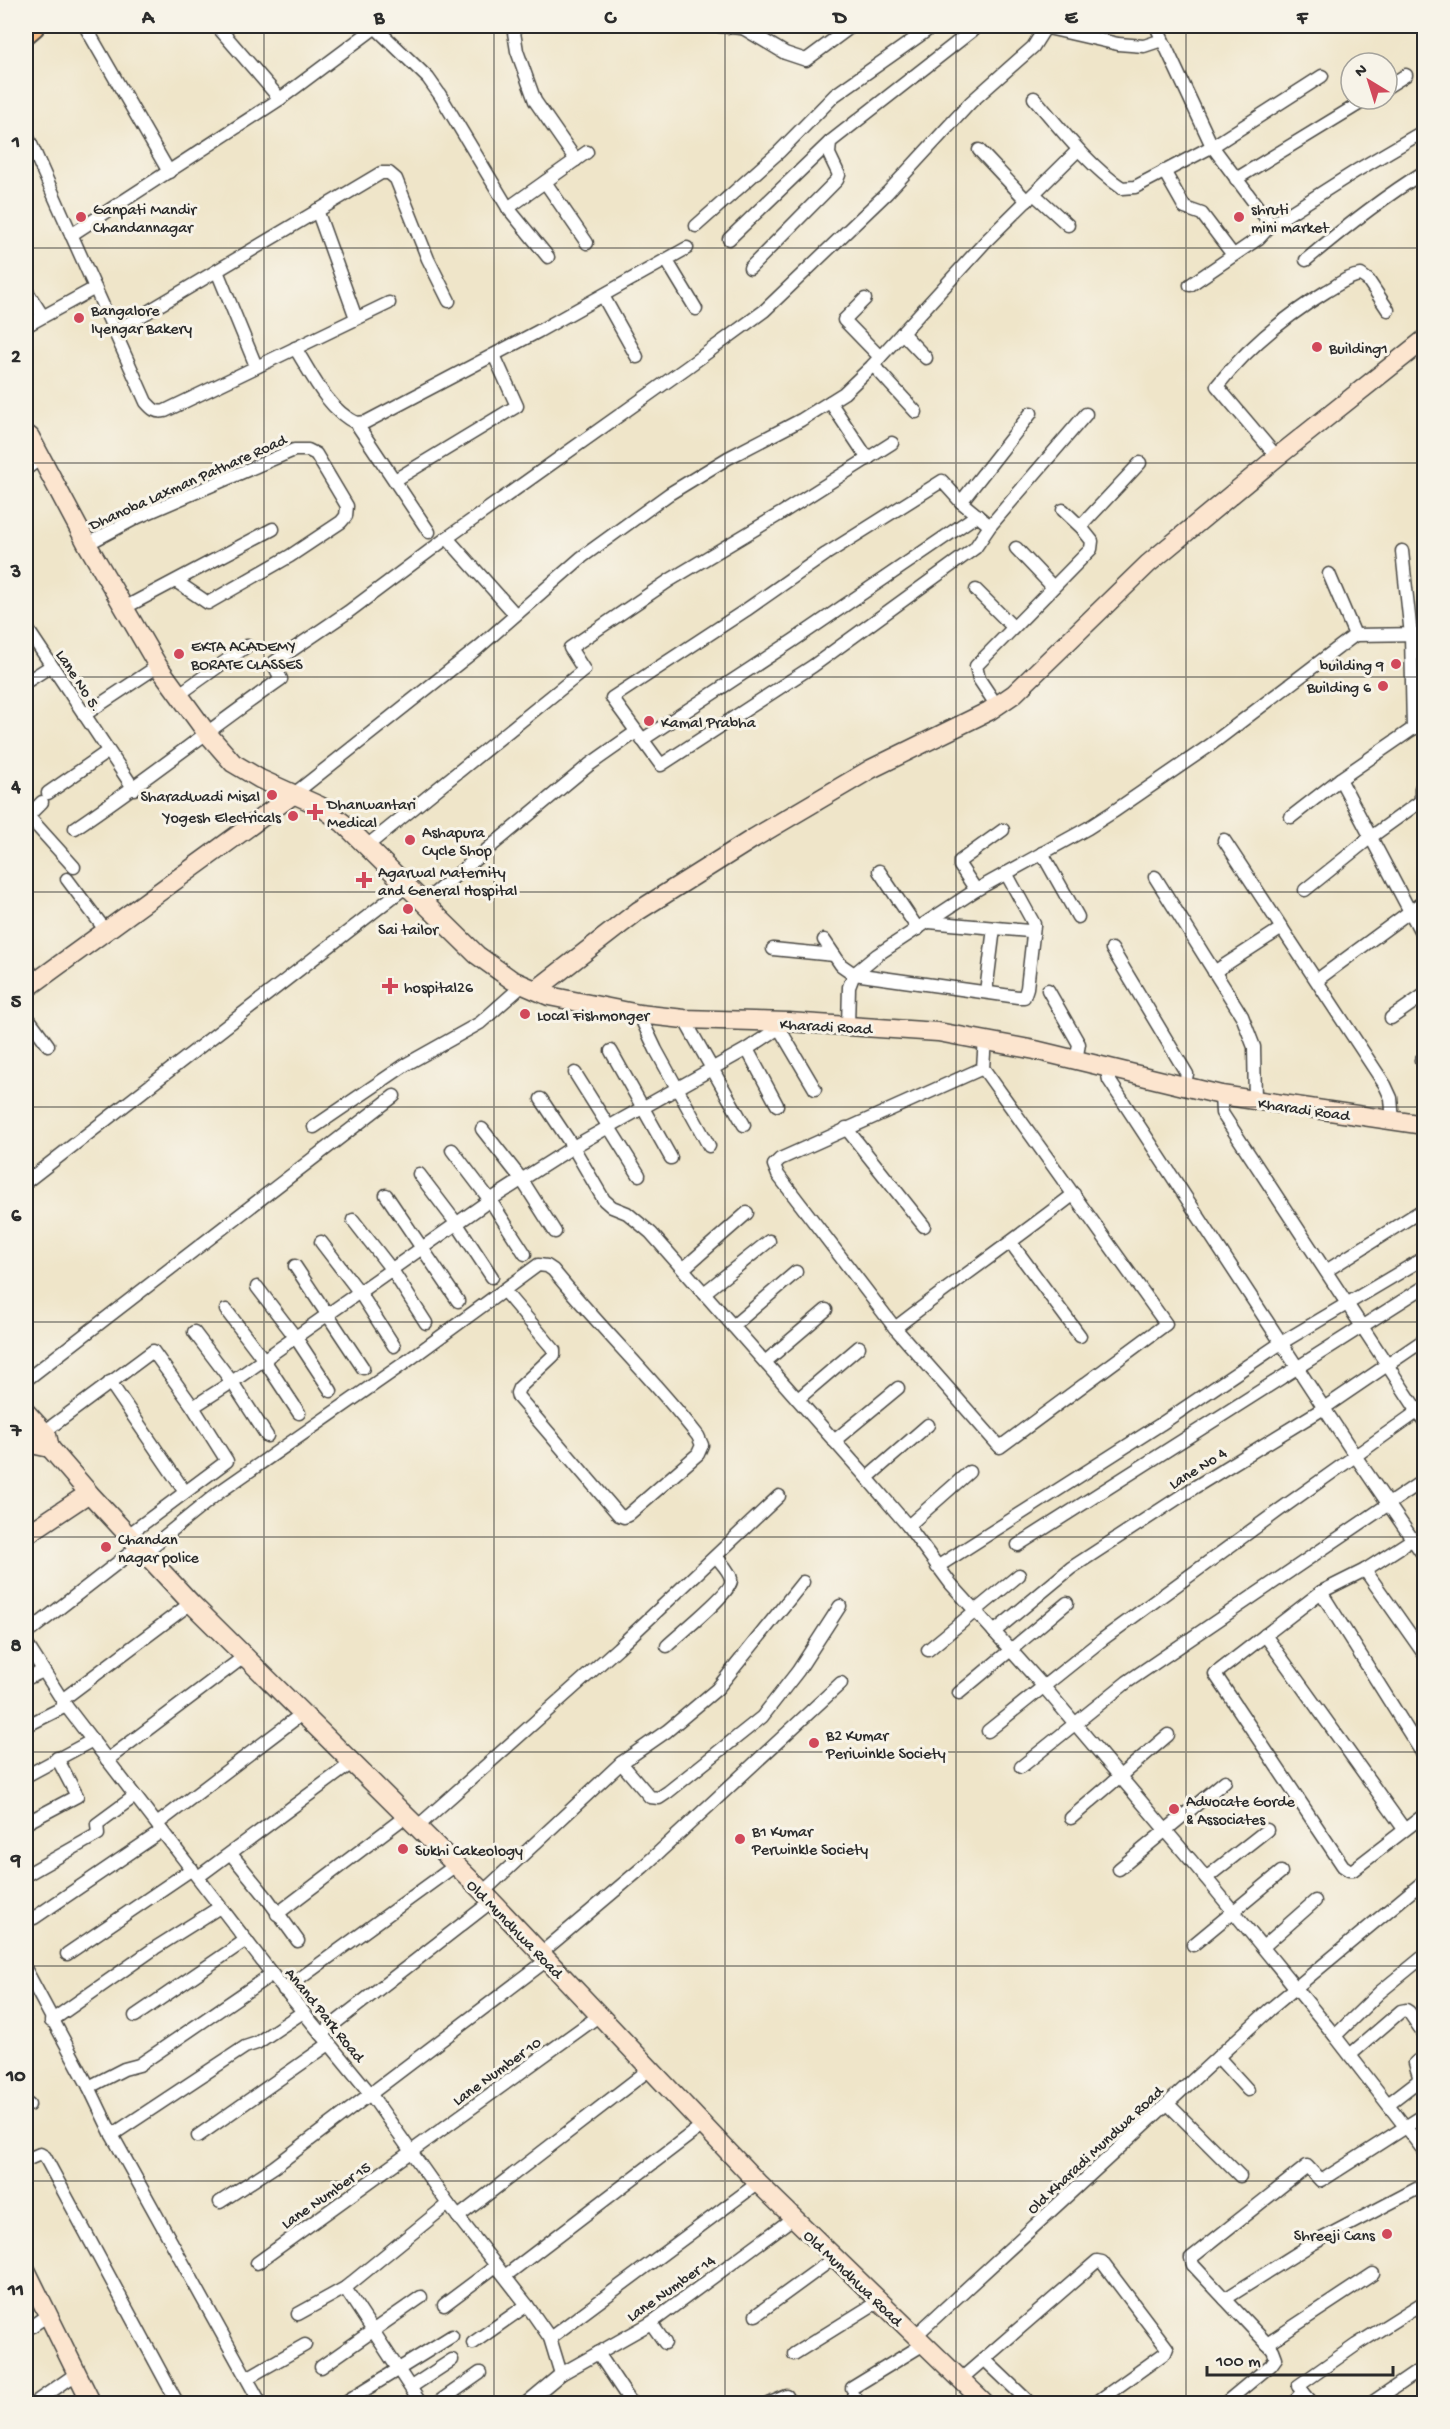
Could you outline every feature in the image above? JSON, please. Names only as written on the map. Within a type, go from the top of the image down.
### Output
[{"type":"highway","points":[[26,32],[33,26]]},
{"type":"street","points":[[85,26],[169,172]]},
{"type":"street","points":[[217,26],[280,99]]},
{"type":"street","points":[[71,235],[280,99],[375,26],[428,78],[440,94],[508,208],[548,257]]},
{"type":"street","points":[[513,26],[517,51],[535,101],[576,160]]},
{"type":"street","points":[[718,26],[743,28],[769,26]]},
{"type":"street","points":[[743,28],[785,53],[806,60],[852,26]]},
{"type":"street","points":[[696,226],[779,152],[835,95],[933,26]]},
{"type":"street","points":[[729,239],[830,142],[978,26]]},
{"type":"street","points":[[1156,26],[1212,147],[1271,225]]},
{"type":"street","points":[[75,828],[134,789],[206,732],[280,679],[273,663],[348,612],[447,538],[764,311],[887,193],[971,102],[1033,47],[1041,27],[1118,44],[1144,46],[1162,40]]},
{"type":"street","points":[[1399,79],[1406,75]]},
{"type":"street","points":[[1034,98],[1078,150],[1122,188],[1135,187],[1212,147],[1322,76]]},
{"type":"street","points":[[1236,179],[1347,111]]},
{"type":"street","points":[[1190,285],[1259,238],[1271,225],[1356,171],[1425,131]]},
{"type":"street","points":[[26,133],[146,402],[159,412],[389,303]]},
{"type":"street","points":[[750,268],[837,180],[839,175],[829,154],[830,142]]},
{"type":"street","points":[[979,150],[1031,197],[1068,225]]},
{"type":"street","points":[[26,966],[31,985],[294,794],[478,648],[582,557],[669,494],[844,393],[903,333],[987,240],[1078,150]]},
{"type":"street","points":[[508,208],[587,152]]},
{"type":"street","points":[[1164,171],[1185,208],[1202,214],[1233,255]]},
{"type":"street","points":[[114,332],[316,210],[381,173],[389,172],[396,179],[428,259],[450,301]]},
{"type":"street","points":[[1306,260],[1348,224],[1399,187],[1425,172]]},
{"type":"street","points":[[545,182],[587,243]]},
{"type":"street","points":[[316,210],[356,318]]},
{"type":"street","points":[[295,348],[330,401],[348,420],[356,423],[366,422],[603,296],[687,248]]},
{"type":"street","points":[[667,261],[696,309]]},
{"type":"street","points":[[217,271],[256,366]]},
{"type":"street","points":[[1276,457],[1217,386],[1275,327],[1299,309],[1348,279],[1361,275],[1368,280],[1388,310]]},
{"type":"street","points":[[26,326],[42,315],[95,288]]},
{"type":"street","points":[[26,290],[42,315]]},
{"type":"street","points":[[603,296],[637,357]]},
{"type":"street","points":[[865,299],[844,320],[916,412]]},
{"type":"street","points":[[903,333],[926,358]]},
{"type":"street","points":[[314,1127],[405,1065],[480,1023],[638,911],[754,838],[871,769],[997,706],[1014,694],[1148,564],[1276,457],[1425,340]]},
{"type":"street","points":[[395,480],[517,406],[494,355]]},
{"type":"street","points":[[830,402],[868,459]]},
{"type":"street","points":[[961,501],[1031,412]]},
{"type":"street","points":[[990,526],[942,481],[826,554],[612,698],[662,765],[813,666],[944,573],[975,548],[990,526],[1086,414]]},
{"type":"street","points":[[356,423],[429,532]]},
{"type":"street","name":"Kharadi Road","points":[[27,432],[87,544],[158,666],[206,732],[233,763],[327,812],[368,845],[477,955],[512,980],[549,996],[639,1014],[684,1019],[938,1032],[985,1039],[1221,1095],[1425,1125]]},
{"type":"street","points":[[368,845],[584,670],[570,648],[670,580],[892,443]]},
{"type":"street","name":"Dhanoba Laxman Pathare Road","points":[[87,544],[138,517],[294,450],[308,450],[316,454],[347,506],[346,516],[341,522],[290,556],[208,603],[177,582]]},
{"type":"street","points":[[26,469],[41,458]]},
{"type":"street","points":[[1082,528],[1084,522],[1140,463]]},
{"type":"street","points":[[997,706],[979,678],[976,666],[1091,549],[1092,541],[1063,510]]},
{"type":"street","points":[[424,902],[589,765],[794,640],[977,515]]},
{"type":"street","points":[[124,608],[177,582],[273,529]]},
{"type":"street","points":[[447,538],[515,614]]},
{"type":"street","points":[[1016,548],[1053,587]]},
{"type":"street","points":[[1402,551],[1411,635],[1413,729]]},
{"type":"street","points":[[1329,574],[1355,635]]},
{"type":"street","points":[[976,590],[1013,627]]},
{"type":"street","name":"Lane No 5.","points":[[26,627],[134,789]]},
{"type":"street","points":[[848,1026],[849,987],[854,974],[864,964],[976,890],[1088,828],[1168,774],[1355,635],[1425,634]]},
{"type":"street","points":[[178,695],[247,646]]},
{"type":"street","points":[[26,682],[51,666]]},
{"type":"street","points":[[84,715],[158,666]]},
{"type":"street","points":[[1292,817],[1340,779],[1425,721]]},
{"type":"street","points":[[74,867],[27,817],[45,798],[108,752]]},
{"type":"street","points":[[1340,779],[1425,938]]},
{"type":"street","points":[[1305,890],[1371,837],[1421,801],[1421,788],[1425,785]]},
{"type":"street","points":[[976,890],[960,866],[960,861],[1003,830]]},
{"type":"street","points":[[1224,840],[1385,1085],[1391,1098],[1393,1121]]},
{"type":"street","points":[[1042,853],[1078,917]]},
{"type":"street","points":[[879,871],[918,929]]},
{"type":"street","points":[[824,940],[841,965],[854,974],[1024,997],[1034,926],[1006,873]]},
{"type":"street","points":[[1155,877],[1242,1016],[1252,1041],[1255,1101]]},
{"type":"street","points":[[67,879],[106,931]]},
{"type":"street","points":[[26,1182],[408,885]]},
{"type":"street","points":[[1317,980],[1425,901]]},
{"type":"street","points":[[929,922],[1029,932],[1034,926]]},
{"type":"street","points":[[986,992],[994,928]]},
{"type":"street","points":[[1214,972],[1282,928]]},
{"type":"street","points":[[773,949],[834,955]]},
{"type":"street","points":[[1112,949],[1187,1074],[1184,1086]]},
{"type":"street","points":[[1048,990],[1079,1044],[1076,1060]]},
{"type":"street","points":[[1391,1018],[1425,995]]},
{"type":"street","points":[[639,1014],[656,1050],[709,1146]]},
{"type":"street","points":[[26,1015],[48,1045]]},
{"type":"street","points":[[684,1019],[744,1125]]},
{"type":"street","points":[[194,1407],[296,1338],[490,1200],[609,1125],[747,1049],[784,1025],[815,1089]]},
{"type":"street","points":[[983,1068],[846,1128],[780,1159],[774,1165],[778,1174],[895,1328],[1000,1447],[1166,1324],[983,1068],[985,1039]]},
{"type":"street","points":[[747,1049],[777,1105]]},
{"type":"street","points":[[611,1051],[671,1158]]},
{"type":"street","points":[[1106,1067],[1109,1080],[1356,1456],[1425,1556]]},
{"type":"street","points":[[575,1073],[639,1175]]},
{"type":"street","points":[[988,1731],[1103,1640],[1278,1510],[1422,1413],[1387,1365],[1222,1113],[1221,1095]]},
{"type":"street","points":[[26,1380],[394,1096]]},
{"type":"street","points":[[541,1099],[604,1200],[612,1207],[640,1222],[867,1478],[908,1526],[937,1568],[1044,1687],[1206,1878],[1296,1987],[1425,2151]]},
{"type":"street","points":[[846,1128],[924,1226]]},
{"type":"street","points":[[482,1129],[522,1180],[555,1232]]},
{"type":"street","points":[[452,1150],[490,1200],[525,1254]]},
{"type":"street","points":[[419,1174],[457,1224],[492,1277]]},
{"type":"street","points":[[895,1328],[1074,1194]]},
{"type":"street","points":[[386,1195],[458,1301]]},
{"type":"street","points":[[683,1269],[747,1213]]},
{"type":"street","points":[[1326,1271],[1416,1214]]},
{"type":"street","points":[[353,1220],[392,1270],[426,1323]]},
{"type":"street","points":[[704,1293],[769,1240]]},
{"type":"street","points":[[321,1242],[360,1293],[394,1346]]},
{"type":"street","points":[[1011,1243],[1080,1336]]},
{"type":"street","points":[[937,1568],[1161,1424],[1281,1343],[1425,1258]]},
{"type":"street","points":[[26,1634],[137,1545],[218,1493],[538,1265],[554,1270],[698,1436],[702,1445],[698,1454],[628,1515],[624,1517],[619,1515],[518,1397],[516,1393],[519,1388],[554,1355],[554,1350],[504,1291]]},
{"type":"street","points":[[295,1266],[363,1368]]},
{"type":"street","points":[[733,1326],[796,1272]]},
{"type":"street","points":[[257,1287],[296,1338],[331,1391]]},
{"type":"street","points":[[1018,1545],[1425,1287]]},
{"type":"street","points":[[226,1310],[264,1360],[299,1413]]},
{"type":"street","points":[[765,1362],[826,1310]]},
{"type":"street","points":[[194,1332],[232,1382],[267,1436]]},
{"type":"street","name":"Lane No 4","points":[[994,1632],[1071,1568],[1425,1340]]},
{"type":"street","points":[[798,1400],[859,1347]]},
{"type":"street","points":[[47,1440],[110,1382],[153,1351],[194,1407],[227,1461],[185,1492],[137,1545]]},
{"type":"street","points":[[110,1382],[185,1492]]},
{"type":"street","points":[[834,1442],[898,1388]]},
{"type":"street","name":"Old Mundhwa Road","points":[[26,1412],[89,1493],[191,1603],[487,1896],[758,2183],[985,2403]]},
{"type":"street","points":[[867,1478],[928,1425]]},
{"type":"street","name":"Old Mundhwa Road","points":[[26,1434],[36,1445],[47,1440]]},
{"type":"street","points":[[908,1526],[969,1472]]},
{"type":"street","points":[[1022,1767],[1127,1682],[1425,1480]]},
{"type":"street","points":[[26,1535],[89,1493]]},
{"type":"street","points":[[277,1914],[412,1821],[609,1656],[779,1496]]},
{"type":"street","points":[[1413,1539],[1365,1570],[1322,1592],[1215,1674],[1343,1866],[1348,1870],[1353,1870],[1425,1815]]},
{"type":"street","points":[[667,1646],[719,1599],[731,1585],[731,1578],[716,1556]]},
{"type":"street","points":[[1365,1570],[1425,1654]]},
{"type":"street","points":[[928,1650],[1019,1575]]},
{"type":"street","points":[[198,2136],[325,2039],[487,1896],[621,1763],[667,1731],[717,1689],[803,1582]]},
{"type":"street","points":[[1322,1592],[1425,1756]]},
{"type":"street","points":[[26,1726],[64,1703],[191,1603]]},
{"type":"street","points":[[959,1693],[1067,1603]]},
{"type":"street","points":[[621,1763],[650,1797],[659,1798],[668,1792],[762,1718],[798,1671],[840,1606]]},
{"type":"street","points":[[1265,1635],[1404,1829]]},
{"type":"street","name":"Anand Park Road","points":[[26,1643],[64,1703],[107,1760],[272,1974],[369,2092],[448,2204],[527,2305],[550,2338],[561,2374]]},
{"type":"street","points":[[107,1760],[245,1656]]},
{"type":"street","points":[[26,1679],[43,1671]]},
{"type":"street","points":[[220,2202],[274,2167],[544,1956],[660,1852],[841,1683]]},
{"type":"street","points":[[34,1918],[160,1827],[303,1713]]},
{"type":"street","points":[[1071,1818],[1168,1735]]},
{"type":"street","points":[[26,1776],[93,1740]]},
{"type":"street","points":[[26,1823],[77,1796],[57,1758]]},
{"type":"street","points":[[67,1954],[195,1873],[231,1854],[353,1762]]},
{"type":"street","points":[[1119,1869],[1225,1781]]},
{"type":"street","points":[[26,1875],[98,1834],[98,1824],[135,1796]]},
{"type":"street","points":[[1206,1878],[1267,1830]]},
{"type":"street","points":[[231,1854],[298,1941]]},
{"type":"street","points":[[284,1989],[456,1865]]},
{"type":"street","points":[[1193,1945],[1281,1872]]},
{"type":"street","name":"Old Kharadi Mundwa Road","points":[[855,2396],[919,2340],[1218,2056],[1296,1987],[1425,1881]]},
{"type":"street","points":[[1263,1947],[1315,1901]]},
{"type":"street","points":[[51,2021],[155,1948],[220,1907]]},
{"type":"street","points":[[135,2016],[246,1940]]},
{"type":"street","points":[[1335,2036],[1380,1992],[1425,1956]]},
{"type":"street","points":[[26,1970],[112,2135],[261,2403]]},
{"type":"street","points":[[89,2087],[124,2069],[139,2065],[272,1974]]},
{"type":"street","points":[[1350,2055],[1401,2011],[1409,2012],[1425,2034]]},
{"type":"street","points":[[112,2135],[245,2047],[257,2043],[303,2012]]},
{"type":"street","name":"Lane Number 10","points":[[412,2152],[600,2015]]},
{"type":"street","points":[[1388,2104],[1418,2080],[1419,2076],[1414,2062],[1425,2055]]},
{"type":"street","points":[[1218,2056],[1248,2090]]},
{"type":"street","points":[[458,2217],[650,2068]]},
{"type":"street","points":[[1168,2104],[1240,2176]]},
{"type":"street","points":[[1224,2403],[1271,2365],[1276,2358],[1273,2350],[1193,2265],[1191,2258],[1307,2166],[1321,2181],[1425,2115]]},
{"type":"street","points":[[505,2276],[704,2124]]},
{"type":"street","name":"Lane Number 15","points":[[256,2263],[412,2152]]},
{"type":"street","points":[[26,2160],[39,2154],[45,2157],[178,2403]]},
{"type":"street","points":[[550,2338],[758,2183]]},
{"type":"street","points":[[1225,2299],[1312,2244],[1425,2185]]},
{"type":"street","points":[[298,2314],[345,2288],[448,2204]]},
{"type":"street","name":"Lane Number 14","points":[[561,2374],[651,2323],[793,2218]]},
{"type":"street","points":[[756,2315],[834,2258]]},
{"type":"street","points":[[961,2379],[1097,2261],[1102,2262],[1167,2348],[1165,2352],[1094,2403]]},
{"type":"street","points":[[444,2305],[496,2266]]},
{"type":"street","points":[[26,2274],[48,2315],[88,2402]]},
{"type":"street","points":[[1267,2344],[1373,2274]]},
{"type":"street","points":[[345,2288],[421,2403]]},
{"type":"street","points":[[321,2367],[421,2297]]},
{"type":"street","points":[[794,2354],[879,2301]]},
{"type":"street","points":[[1313,2403],[1298,2386],[1356,2345],[1425,2302]]},
{"type":"street","points":[[473,2343],[527,2305]]},
{"type":"street","points":[[26,2330],[48,2315]]},
{"type":"street","points":[[651,2323],[665,2343]]},
{"type":"street","points":[[347,2401],[452,2336]]},
{"type":"street","points":[[247,2378],[305,2345]]},
{"type":"street","points":[[598,2353],[632,2403]]},
{"type":"street","points":[[984,2359],[1031,2403]]},
{"type":"street","points":[[411,2387],[452,2360]]},
{"type":"street","points":[[1370,2403],[1425,2367]]},
{"type":"street","points":[[436,2403],[480,2373]]},
{"type":"street","points":[[33,2403],[76,2374]]},
{"type":"street","points":[[525,2403],[561,2374]]},
{"type":"street","points":[[1291,2403],[1303,2392]]},
{"type":"street","points":[[768,2403],[787,2396]]},
{"type":"place","name":"Ganpati Mandir Chandannagar","points":[[81,217]]},
{"type":"place","name":"shruti mini market","points":[[1239,217]]},
{"type":"place","name":"Bangalore Iyengar Bakery","points":[[79,318]]},
{"type":"place","name":"Building1","points":[[1317,347]]},
{"type":"place","name":"EKTA ACADEMY BORATE CLASSES","points":[[179,654]]},
{"type":"place","name":"building 9","points":[[1396,664]]},
{"type":"place","name":"Building 6","points":[[1383,686]]},
{"type":"place","name":"Kamal Prabha","points":[[649,721]]},
{"type":"place","name":"Sharadwadi Misal","points":[[272,795]]},
{"type":"place","name":"Dhanwantari Medical","points":[[315,812]]},
{"type":"place","name":"Yogesh Electricals","points":[[293,816]]},
{"type":"place","name":"Ashapura Cycle Shop","points":[[410,840]]},
{"type":"place","name":"Agarwal Maternity and General Hospital","points":[[364,880]]},
{"type":"place","name":"Sai tailor","points":[[408,909]]},
{"type":"place","name":"hospital26","points":[[390,986]]},
{"type":"place","name":"Local Fishmonger","points":[[525,1014]]},
{"type":"place","name":"Chandan nagar police","points":[[106,1547]]},
{"type":"place","name":"B2 Kumar Periwinkle Society","points":[[814,1743]]},
{"type":"place","name":"Advocate Gorde & Associates","points":[[1174,1809]]},
{"type":"place","name":"B1 Kumar Perwinkle Society","points":[[740,1839]]},
{"type":"place","name":"Sukhi Cakeology","points":[[403,1849]]},
{"type":"place","name":"Shreeji Cans","points":[[1387,2234]]}]
